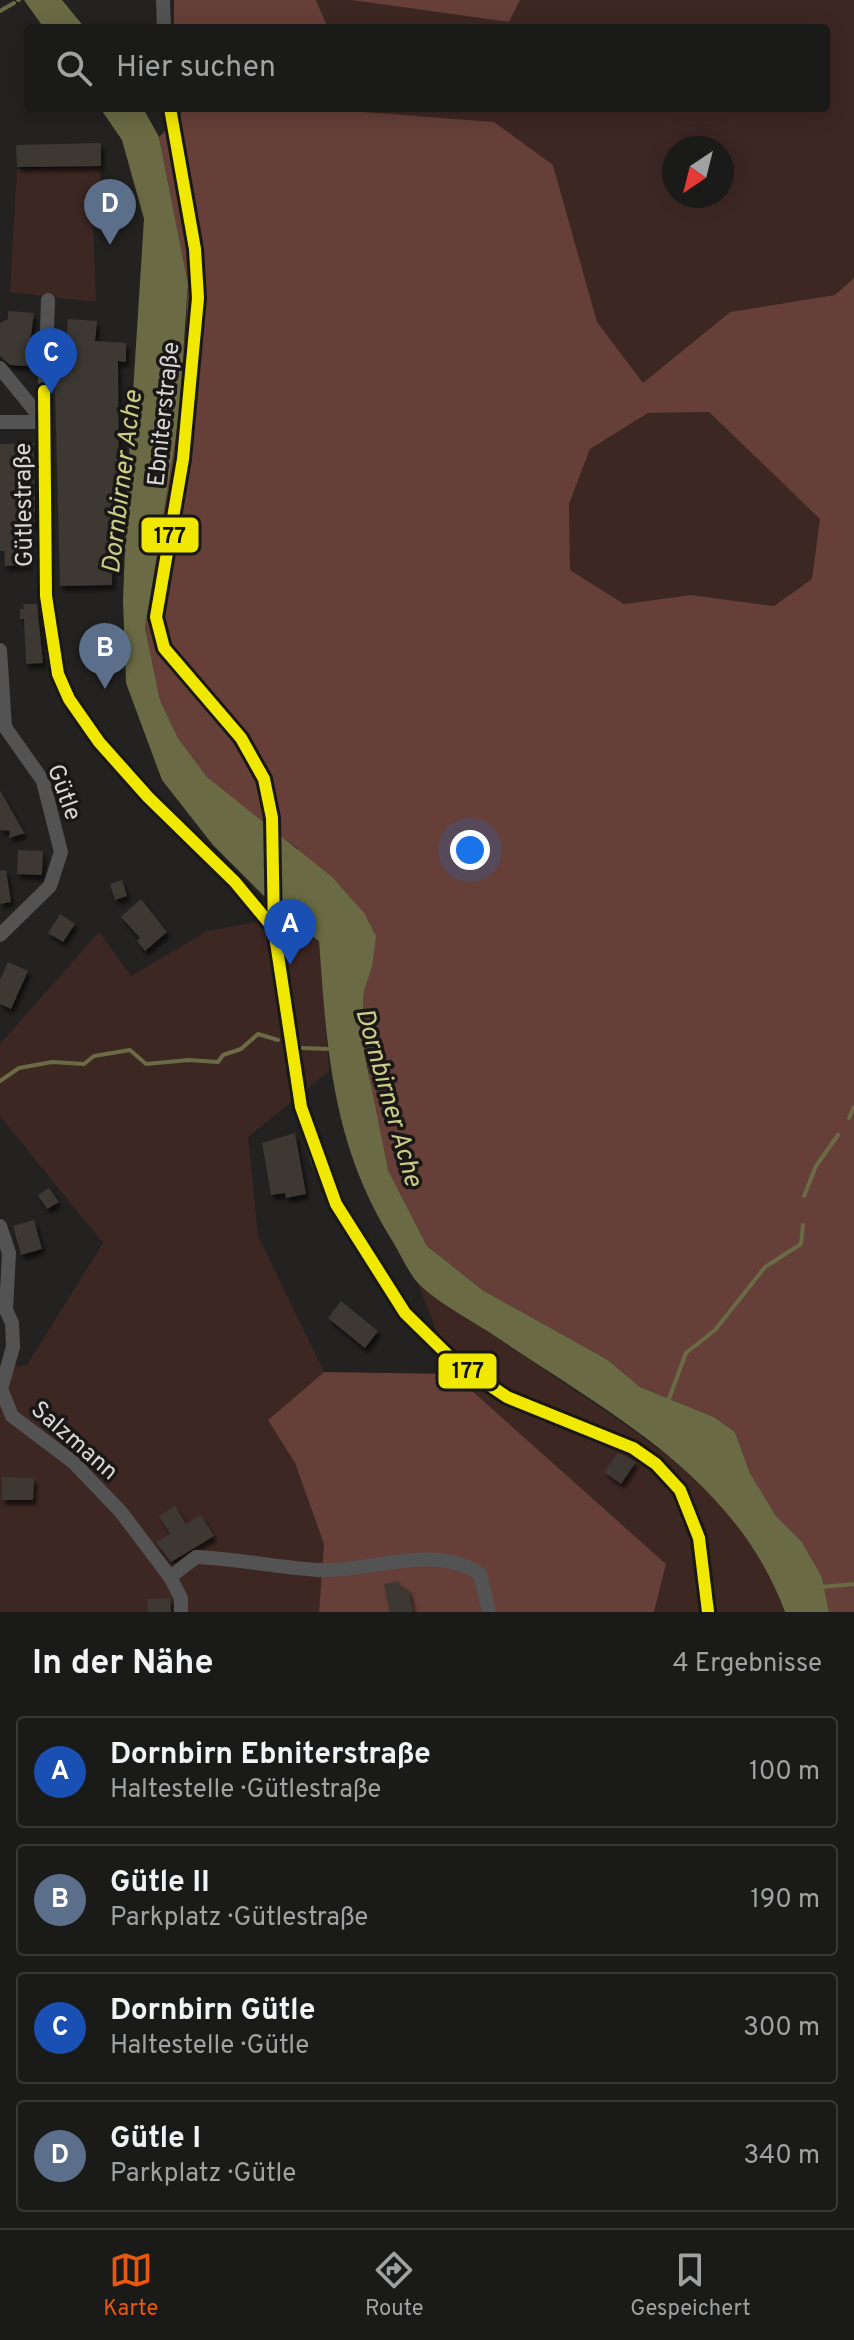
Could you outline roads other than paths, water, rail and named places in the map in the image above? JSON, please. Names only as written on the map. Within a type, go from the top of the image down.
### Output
[{"type":"street","points":[[163,0],[164,24]]},
{"type":"street","name":"Ebniterstraße","points":[[171,112],[195,249],[198,298],[183,459],[156,617],[164,648],[255,759],[264,779],[272,818],[274,929]]},
{"type":"street","points":[[44,422],[48,300]]},
{"type":"street","points":[[0,368],[44,422]]},
{"type":"street","points":[[0,422],[44,422]]},
{"type":"street","name":"Gütlestraße","points":[[44,422],[46,596],[54,661],[63,687],[113,758],[235,882],[274,929]]},
{"type":"street","name":"Gütle","points":[[0,650],[5,727],[43,781],[61,852],[50,886],[0,935]]},
{"type":"street","points":[[274,929],[301,1107],[336,1204],[379,1275],[405,1313],[432,1343],[476,1378],[507,1397],[633,1448],[656,1464],[680,1490],[699,1538],[708,1612]]},
{"type":"street","name":"Salzmann","points":[[0,1226],[9,1253],[6,1310],[12,1323],[13,1347],[1,1389],[12,1416],[73,1462],[121,1512],[170,1577],[181,1598],[181,1612]]},
{"type":"street","points":[[170,1577],[196,1557],[321,1570],[420,1560],[466,1564],[480,1574],[489,1612]]},
{"type":"waterway","points":[[0,11],[14,3]]},
{"type":"waterway","points":[[0,1081],[19,1068],[52,1062],[84,1064],[94,1056],[130,1050],[146,1064],[189,1060],[218,1062],[223,1055],[241,1049],[258,1034],[278,1040]]},
{"type":"waterway","points":[[302,1048],[331,1049]]},
{"type":"waterway","points":[[849,1118],[854,1107]]},
{"type":"waterway","points":[[804,1196],[816,1166],[838,1135]]},
{"type":"waterway","points":[[667,1404],[686,1353],[715,1330],[765,1267],[801,1244],[803,1225]]},
{"type":"waterway","points":[[821,1587],[854,1584]]},
{"type":"place","name":"Gütle I","points":[[110,245]]},
{"type":"place","name":"Dornbirn Gütle","points":[[51,394]]},
{"type":"place","name":"Gütle II","points":[[105,689]]},
{"type":"place","name":"Dornbirn Ebniterstraße","points":[[290,965]]},
{"type":"water label","name":"Dornbirner Ache","points":[[121,482]]},
{"type":"water label","name":"Dornbirner Ache","points":[[390,1097]]}]
